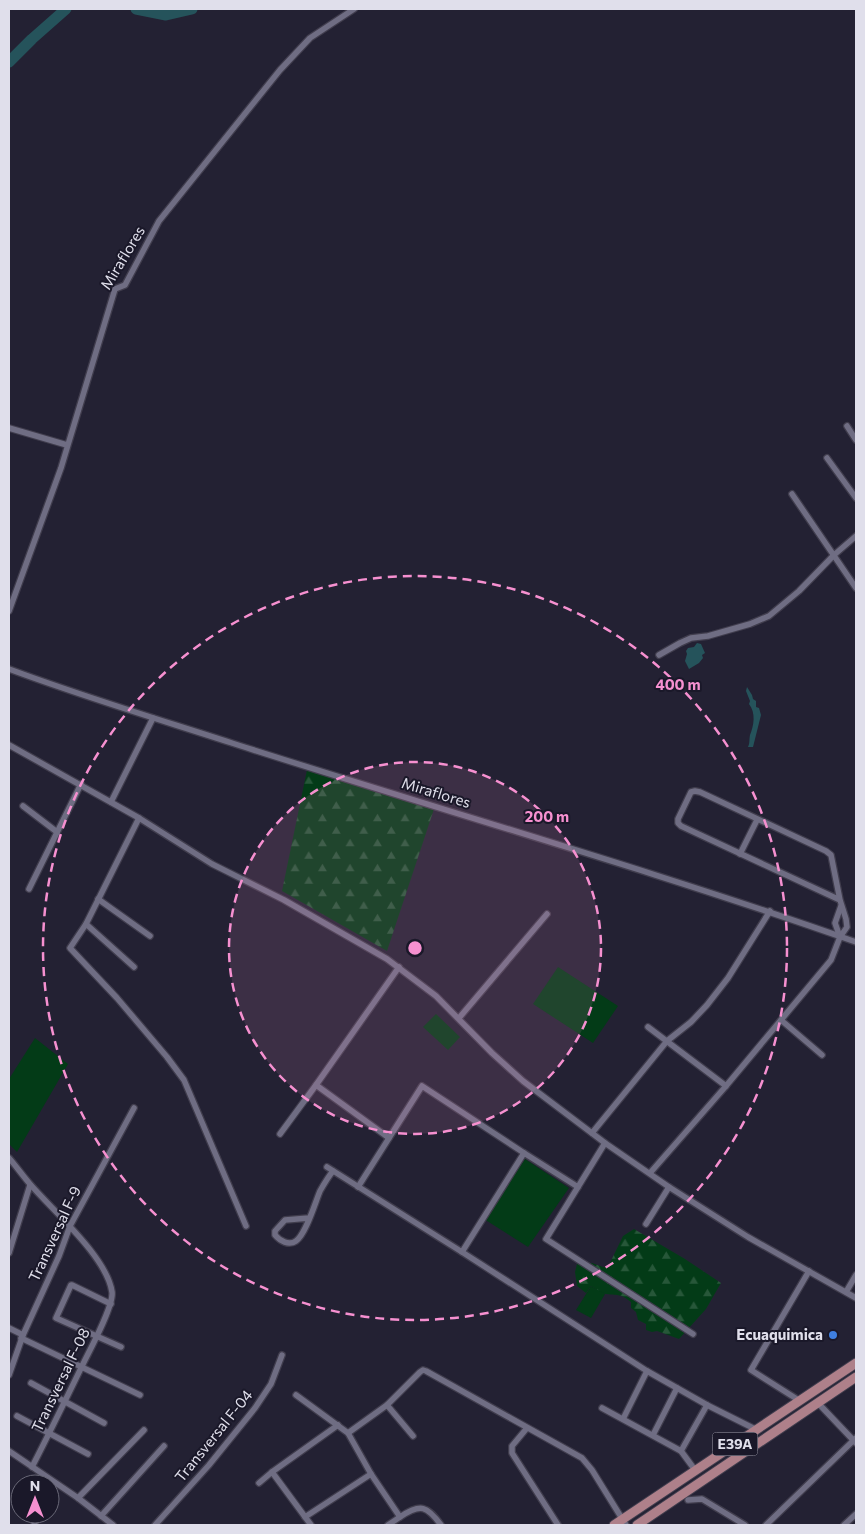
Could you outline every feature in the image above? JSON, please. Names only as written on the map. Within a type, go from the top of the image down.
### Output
[{"type":"main road","name":"E39A","points":[[614,1525],[624,1522],[695,1470],[856,1363]]},
{"type":"main road","name":"E39A","points":[[637,1525],[856,1377]]},
{"type":"street","name":"Miraflores","points":[[9,611],[61,468],[115,290],[125,284],[159,221],[280,70],[310,38],[354,9]]},
{"type":"street","points":[[847,426],[856,440]]},
{"type":"street","points":[[9,428],[67,445]]},
{"type":"street","points":[[827,458],[856,498]]},
{"type":"street","points":[[792,494],[856,588]]},
{"type":"street","points":[[659,655],[680,642],[691,638],[708,636],[742,627],[769,616],[799,591],[834,555],[856,536]]},
{"type":"street","name":"Miraflores","points":[[9,669],[154,718],[770,912],[856,942]]},
{"type":"street","points":[[111,802],[154,718]]},
{"type":"street","points":[[9,745],[81,784],[212,864],[284,900],[399,967],[436,996],[517,1076],[605,1143],[669,1187],[748,1237],[856,1298]]},
{"type":"street","points":[[29,889],[81,784]]},
{"type":"street","points":[[650,1173],[726,1086],[831,960],[840,937],[847,927],[840,903],[831,855],[695,790],[692,792],[678,819],[678,823],[681,826],[840,903]]},
{"type":"street","points":[[23,806],[58,832]]},
{"type":"street","points":[[139,818],[86,924],[70,948],[117,998],[184,1080],[246,1226]]},
{"type":"street","points":[[740,854],[757,820]]},
{"type":"street","points":[[98,899],[150,936]]},
{"type":"street","points":[[840,903],[835,923],[840,937]]},
{"type":"street","points":[[592,1133],[667,1042],[691,1022],[722,985],[770,912]]},
{"type":"street","points":[[459,1018],[547,914]]},
{"type":"street","points":[[86,924],[134,967]]},
{"type":"street","points":[[280,1134],[399,967]]},
{"type":"street","points":[[780,1020],[822,1055]]},
{"type":"street","points":[[648,1027],[726,1086]]},
{"type":"street","points":[[316,1085],[389,1138]]},
{"type":"street","points":[[358,1187],[422,1086],[578,1187]]},
{"type":"street","name":"Transversal F-9","points":[[9,1376],[22,1336],[59,1256],[70,1226],[134,1108]]},
{"type":"street","points":[[605,1143],[546,1238],[693,1334]]},
{"type":"street","points":[[462,1252],[524,1152]]},
{"type":"street","points":[[9,1161],[70,1226],[99,1262],[109,1281],[113,1294],[111,1304],[72,1285],[57,1315],[57,1319],[121,1347]]},
{"type":"street","points":[[327,1167],[647,1371],[756,1430]]},
{"type":"street","points":[[309,1218],[284,1220],[275,1231],[275,1235],[285,1242],[297,1240],[309,1218],[321,1190],[333,1171]]},
{"type":"street","points":[[9,1253],[30,1185]]},
{"type":"street","points":[[646,1224],[669,1187]]},
{"type":"street","points":[[800,1401],[751,1370],[809,1271]]},
{"type":"street","points":[[846,1292],[856,1275]]},
{"type":"street","name":"Transversal F-08","points":[[32,1467],[111,1304]]},
{"type":"street","points":[[9,1328],[81,1368],[140,1395]]},
{"type":"street","name":"Transversal F-04","points":[[155,1525],[209,1465],[255,1408],[271,1384],[282,1356]]},
{"type":"street","points":[[348,1433],[388,1404],[423,1370],[582,1458],[592,1470],[624,1522]]},
{"type":"street","points":[[623,1419],[647,1371]]},
{"type":"street","points":[[31,1384],[104,1423]]},
{"type":"street","points":[[653,1435],[677,1388]]},
{"type":"street","points":[[296,1394],[348,1433],[371,1474],[400,1517]]},
{"type":"street","points":[[766,1525],[855,1440],[818,1403]]},
{"type":"street","points":[[388,1404],[413,1436]]},
{"type":"street","points":[[681,1451],[708,1405]]},
{"type":"street","points":[[602,1408],[681,1451],[695,1470]]},
{"type":"street","points":[[17,1416],[88,1454]]},
{"type":"street","points":[[259,1483],[338,1425]]},
{"type":"street","points":[[527,1428],[512,1446],[512,1453],[558,1525]]},
{"type":"street","points":[[78,1498],[144,1430]]},
{"type":"street","points":[[101,1516],[164,1446]]},
{"type":"street","points":[[9,1451],[39,1474]]},
{"type":"street","points":[[272,1472],[311,1525]]},
{"type":"street","points":[[305,1517],[371,1474]]},
{"type":"street","points":[[60,1488],[78,1498],[113,1525]]},
{"type":"street","points":[[688,1500],[702,1499],[745,1525]]},
{"type":"street","points":[[388,1525],[412,1509],[420,1508],[432,1513],[441,1525]]},
{"type":"street","points":[[844,1525],[856,1514]]},
{"type":"street","points":[[851,1519],[856,1524]]},
{"type":"green space","points":[[307,770],[434,809],[387,951],[282,891]]},
{"type":"green space","points":[[558,967],[618,1006],[593,1043],[533,1004]]},
{"type":"green space","points":[[436,1014],[460,1037],[448,1050],[423,1027]]},
{"type":"green space","points":[[35,1038],[68,1064],[17,1152],[9,1144],[9,1079]]},
{"type":"green space","points":[[525,1159],[569,1188],[528,1247],[484,1219]]},
{"type":"green space","points":[[634,1229],[721,1283],[706,1309],[679,1339],[657,1331],[646,1330],[646,1324],[638,1320],[636,1312],[631,1308],[631,1302],[624,1297],[604,1294],[591,1286],[586,1293],[577,1286],[575,1272],[577,1264],[592,1263],[608,1267],[623,1236]]},
{"type":"green space","points":[[591,1286],[605,1294],[591,1318],[576,1310]]},
{"type":"shaded area","points":[[697,643],[701,644],[705,653],[702,655],[703,658],[699,663],[689,669],[685,661],[686,651]]},
{"type":"shaded area","points":[[747,687],[756,701],[756,707],[759,708],[761,715],[753,747],[748,747],[754,719],[746,691]]},
{"type":"waterway","points":[[9,62],[66,9]]},
{"type":"waterway","points":[[136,9],[166,15],[192,9]]},
{"type":"place","name":"Ecuaquimica","points":[[833,1335]]}]
